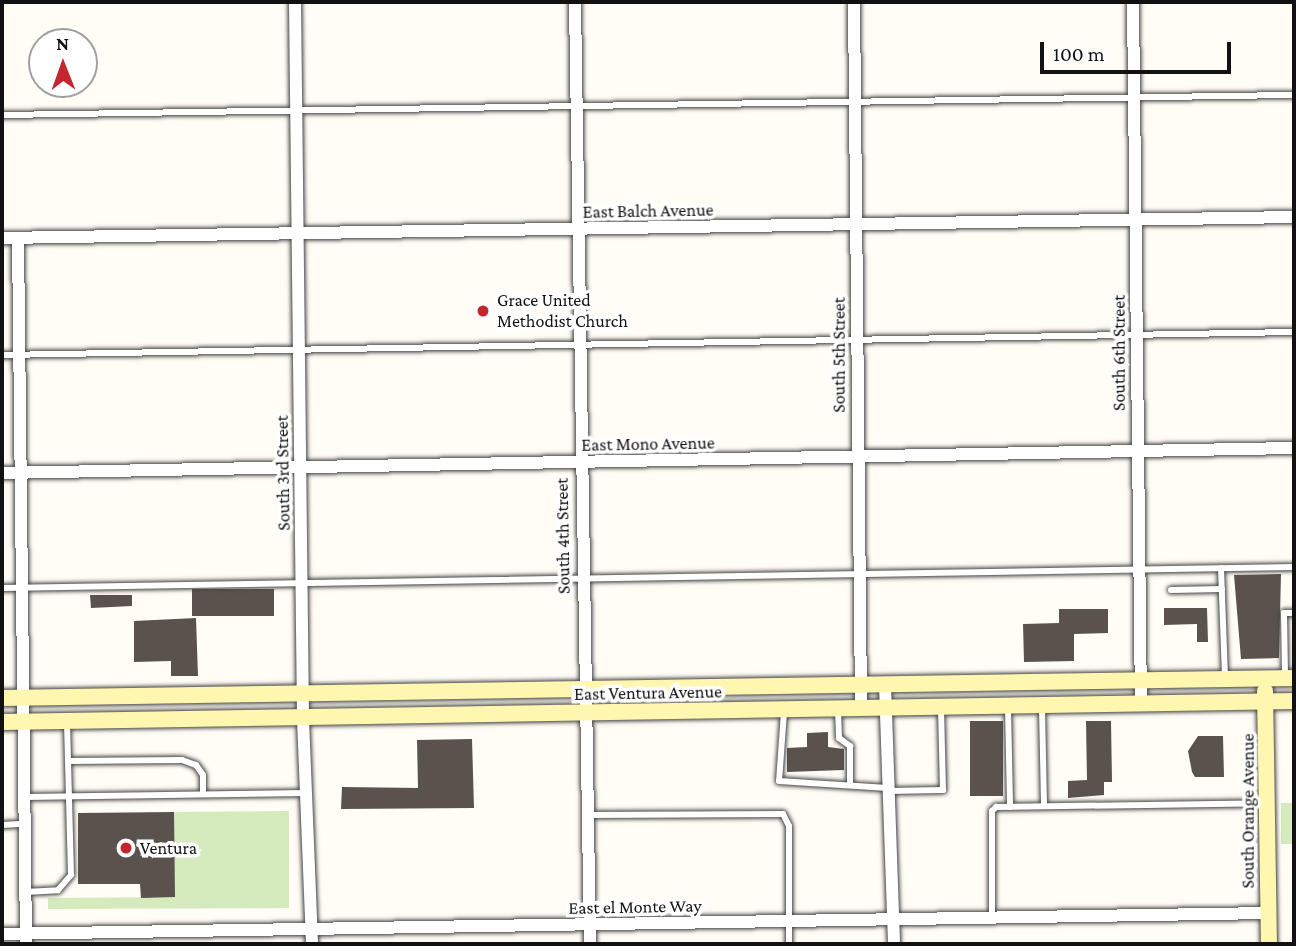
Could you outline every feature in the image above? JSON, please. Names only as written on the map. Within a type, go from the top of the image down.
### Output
[{"type":"main road","name":"East Ventura Avenue","points":[[2,698],[1290,678]]},
{"type":"main road","name":"South Orange Avenue","points":[[1264,679],[1269,803],[1269,944]]},
{"type":"main road","name":"East Ventura Avenue","points":[[2,722],[1294,701]]},
{"type":"street","name":"South 3rd Street","points":[[295,2],[303,719],[312,944]]},
{"type":"street","name":"South 4th Street","points":[[575,2],[578,106],[575,230],[582,714],[590,944]]},
{"type":"street","name":"South 5th Street","points":[[854,2],[861,708]]},
{"type":"street","name":"South 6th Street","points":[[1133,2],[1141,705]]},
{"type":"street","name":"East Balch Avenue","points":[[2,238],[1294,217]]},
{"type":"street","points":[[18,237],[26,939]]},
{"type":"street","name":"East Mono Avenue","points":[[2,473],[1294,448]]},
{"type":"street","points":[[885,685],[894,944]]},
{"type":"street","name":"East el Monte Way","points":[[2,934],[26,939],[311,929],[1268,914]]},
{"type":"lane","points":[[2,115],[1294,95]]},
{"type":"lane","points":[[2,355],[1294,332]]},
{"type":"lane","points":[[2,588],[1294,567]]},
{"type":"lane","points":[[1221,568],[1225,679]]},
{"type":"lane","points":[[1171,590],[1222,589]]},
{"type":"lane","points":[[1290,678],[1284,613],[1294,613]]},
{"type":"lane","points":[[1008,706],[1010,807]]},
{"type":"lane","points":[[1042,706],[1044,806]]},
{"type":"lane","points":[[784,710],[779,781],[943,790],[941,707]]},
{"type":"lane","points":[[838,709],[839,738],[850,747],[850,785]]},
{"type":"lane","points":[[25,892],[67,885],[67,722]]},
{"type":"lane","points":[[68,761],[182,760],[203,775],[203,794]]},
{"type":"lane","points":[[24,797],[306,793]]},
{"type":"lane","points":[[992,918],[992,811],[1010,807],[1044,806],[1269,803]]},
{"type":"lane","points":[[586,815],[783,814],[789,826],[789,944]]},
{"type":"lane","points":[[2,825],[24,824]]},
{"type":"green space","points":[[1281,803],[1294,803],[1294,844],[1281,844]]},
{"type":"green space","points":[[289,811],[289,908],[48,909],[48,898],[174,897],[174,812]]},
{"type":"building","points":[[1281,574],[1279,658],[1241,659],[1234,575]]},
{"type":"building","points":[[192,589],[274,589],[274,616],[192,616]]},
{"type":"building","points":[[90,595],[132,595],[132,606],[91,608]]},
{"type":"building","points":[[1164,608],[1207,608],[1208,642],[1197,642],[1197,624],[1164,625]]},
{"type":"building","points":[[1059,609],[1108,609],[1108,633],[1074,634],[1074,661],[1024,662],[1023,624],[1059,623]]},
{"type":"building","points":[[196,618],[198,676],[171,676],[171,661],[134,662],[134,621]]},
{"type":"building","points":[[970,721],[1003,721],[1003,796],[970,796]]},
{"type":"building","points":[[1086,721],[1111,721],[1112,782],[1104,782],[1104,795],[1068,798],[1068,781],[1087,780]]},
{"type":"building","points":[[828,732],[828,747],[844,749],[844,770],[787,772],[787,748],[807,747],[807,733]]},
{"type":"building","points":[[1198,736],[1223,736],[1224,777],[1195,777],[1188,751]]},
{"type":"building","points":[[472,739],[474,808],[341,809],[342,787],[418,788],[417,740]]},
{"type":"building","name":"Ventura","points":[[174,812],[175,897],[141,898],[140,884],[78,884],[78,813]]},
{"type":"place","name":"Grace United Methodist Church","points":[[483,311]]},
{"type":"place","name":"Ventura","points":[[126,848]]}]
